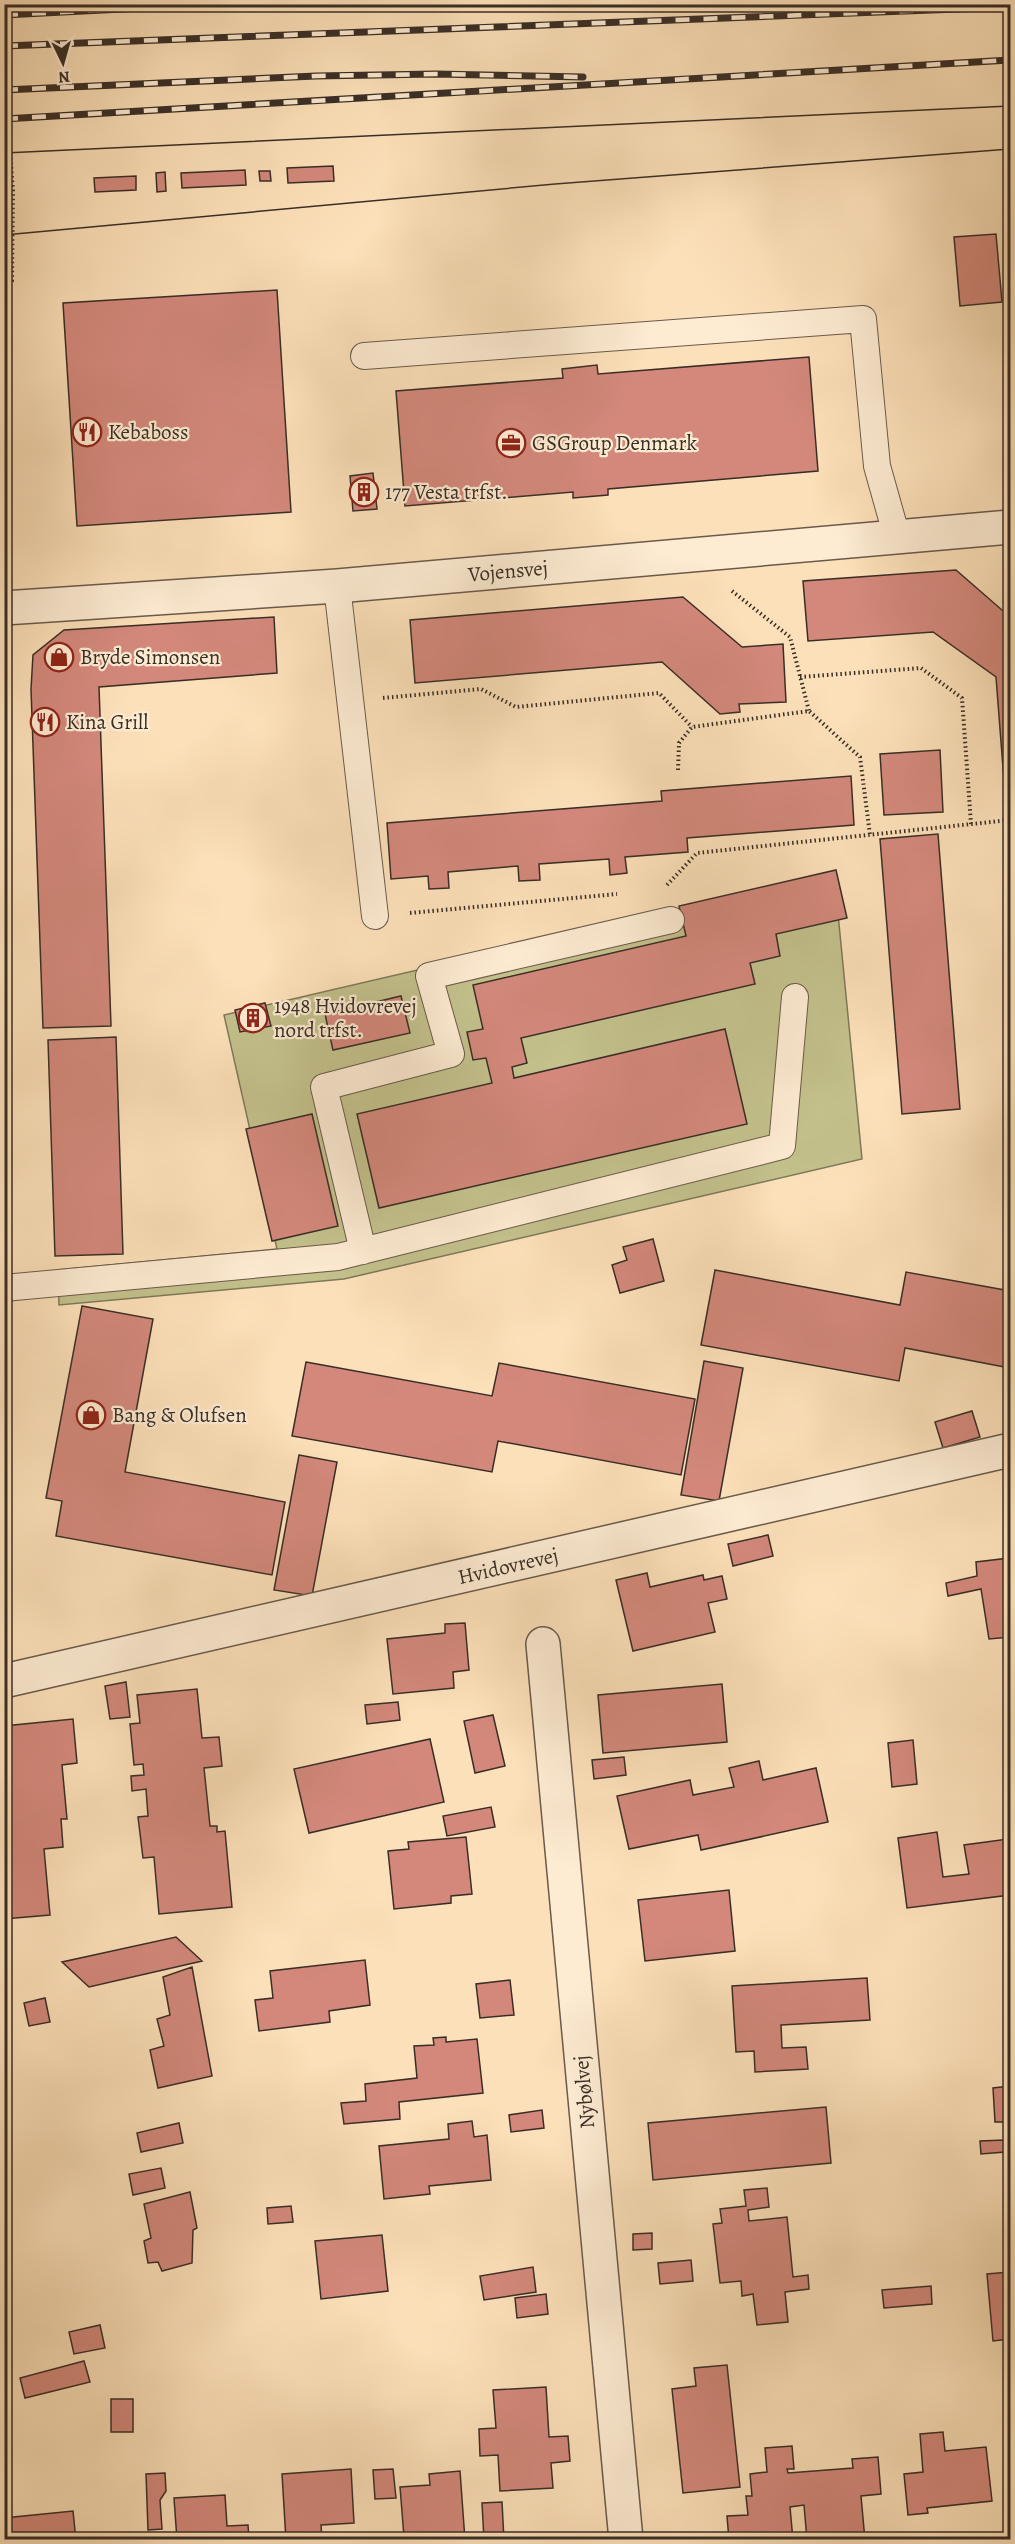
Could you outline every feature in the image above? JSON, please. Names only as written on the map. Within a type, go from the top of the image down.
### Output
[{"type":"street","name":"Vojensvej","points":[[4,608],[337,586],[1011,527]]},
{"type":"street","name":"Hvidovrevej","points":[[4,1682],[1011,1450]]},
{"type":"street","name":"Nybølvej","points":[[543,1644],[626,2540]]},
{"type":"lane","points":[[363,356],[863,319],[877,466],[897,537]]},
{"type":"lane","points":[[337,586],[375,916]]},
{"type":"lane","points":[[363,1251],[324,1087],[451,1054],[429,976],[671,920]]},
{"type":"lane","points":[[4,1288],[338,1257],[782,1146],[795,998]]},
{"type":"path","points":[[4,73],[13,213],[12,281],[4,291]]},
{"type":"path","points":[[686,556],[790,637],[809,711],[860,757],[870,835]]},
{"type":"path","points":[[800,677],[921,668],[962,698],[971,824]]},
{"type":"path","points":[[350,701],[481,689],[516,707],[659,693],[693,728]]},
{"type":"path","points":[[678,770],[679,742],[693,728],[809,711]]},
{"type":"path","points":[[663,890],[697,853],[1011,820]]},
{"type":"path","points":[[375,916],[628,894]]},
{"type":"shaded area","points":[[834,873],[862,1159],[344,1279],[59,1305],[58,1270],[277,1249],[224,1015]]},
{"type":"building","points":[[333,166],[334,181],[288,183],[287,168]]},
{"type":"building","points":[[245,170],[246,185],[182,188],[181,173]]},
{"type":"building","points":[[259,171],[270,171],[271,181],[260,181]]},
{"type":"building","points":[[165,172],[166,191],[157,192],[156,173]]},
{"type":"building","points":[[136,176],[136,190],[95,192],[94,178]]},
{"type":"building","points":[[996,234],[1002,302],[960,306],[954,237]]},
{"type":"building","points":[[277,290],[291,512],[77,526],[63,303]]},
{"type":"building","points":[[809,357],[818,471],[608,489],[608,495],[573,498],[573,492],[405,506],[396,391],[563,378],[562,369],[597,365],[598,374]]},
{"type":"building","name":"177 Vesta trfst.","points":[[373,473],[377,509],[353,511],[350,476]]},
{"type":"building","points":[[956,570],[1010,617],[1010,807],[1006,807],[996,677],[933,632],[808,641],[803,581]]},
{"type":"building","points":[[683,597],[742,647],[783,644],[786,702],[739,704],[740,712],[720,714],[662,662],[415,683],[410,620]]},
{"type":"building","points":[[274,617],[277,673],[99,687],[111,1026],[43,1028],[31,689],[33,655],[64,630]]},
{"type":"building","points":[[940,750],[943,812],[884,815],[880,754]]},
{"type":"building","points":[[851,776],[854,825],[687,838],[688,852],[625,857],[627,873],[610,875],[609,859],[539,864],[540,880],[519,881],[518,866],[448,872],[449,888],[429,889],[428,876],[391,879],[387,823],[662,801],[661,791]]},
{"type":"building","points":[[938,834],[960,1109],[902,1114],[880,839]]},
{"type":"building","points":[[836,870],[847,918],[776,934],[780,956],[750,963],[755,984],[521,1038],[527,1063],[512,1067],[514,1078],[725,1029],[747,1124],[379,1208],[357,1114],[492,1083],[486,1058],[473,1060],[467,1032],[483,1029],[473,985],[686,936],[679,906]]},
{"type":"building","points":[[401,996],[410,1033],[333,1050],[325,1014]]},
{"type":"building","name":"1948 Hvidovrevej nord trfst.","points":[[265,1003],[271,1026],[240,1032],[235,1010]]},
{"type":"building","points":[[116,1037],[123,1254],[55,1256],[48,1040]]},
{"type":"building","points":[[312,1114],[338,1226],[272,1241],[246,1129]]},
{"type":"building","points":[[653,1239],[664,1281],[620,1293],[612,1265],[627,1260],[623,1247]]},
{"type":"building","points":[[715,1270],[900,1305],[906,1272],[1010,1291],[1010,1368],[905,1348],[899,1381],[701,1345]]},
{"type":"building","points":[[82,1306],[153,1319],[125,1472],[285,1502],[272,1575],[56,1536],[62,1501],[46,1498]]},
{"type":"building","points":[[704,1361],[743,1368],[719,1501],[681,1495]]},
{"type":"building","points":[[306,1362],[492,1396],[499,1363],[695,1399],[681,1475],[498,1441],[492,1472],[292,1436]]},
{"type":"building","points":[[972,1411],[980,1437],[943,1448],[935,1422]]},
{"type":"building","points":[[299,1455],[337,1462],[312,1596],[274,1590]]},
{"type":"building","points":[[1010,1495],[1010,1637],[989,1639],[981,1589],[948,1596],[946,1583],[977,1576],[976,1562],[1009,1558],[1004,1496]]},
{"type":"building","points":[[768,1535],[773,1556],[733,1566],[728,1544]]},
{"type":"building","points":[[647,1573],[650,1587],[703,1575],[704,1580],[722,1576],[727,1599],[708,1603],[715,1632],[633,1651],[616,1580]]},
{"type":"building","points":[[465,1623],[469,1670],[453,1672],[454,1688],[393,1694],[387,1639],[445,1633],[445,1624]]},
{"type":"building","points":[[126,1682],[130,1717],[110,1719],[105,1686]]},
{"type":"building","points":[[722,1684],[727,1742],[603,1753],[598,1695]]},
{"type":"building","points":[[197,1689],[202,1738],[219,1737],[222,1766],[204,1768],[210,1826],[217,1826],[217,1832],[225,1831],[232,1907],[159,1914],[154,1857],[143,1858],[138,1817],[148,1816],[146,1789],[132,1791],[131,1776],[144,1775],[143,1764],[134,1765],[130,1724],[140,1723],[137,1695]]},
{"type":"building","points":[[398,1702],[400,1720],[367,1724],[365,1705]]},
{"type":"building","points":[[493,1715],[505,1766],[475,1773],[464,1721]]},
{"type":"building","points":[[73,1719],[77,1763],[62,1765],[67,1819],[61,1819],[63,1847],[44,1849],[50,1915],[4,1919],[4,1820],[7,1820],[4,1795],[4,1726]]},
{"type":"building","points":[[430,1739],[444,1802],[309,1833],[294,1769]]},
{"type":"building","points":[[913,1740],[917,1784],[892,1787],[888,1743]]},
{"type":"building","points":[[624,1757],[626,1775],[594,1779],[592,1760]]},
{"type":"building","points":[[759,1761],[763,1780],[816,1768],[828,1822],[701,1850],[698,1835],[629,1849],[617,1796],[690,1780],[693,1795],[734,1787],[729,1768]]},
{"type":"building","points":[[491,1807],[495,1827],[447,1836],[443,1816]]},
{"type":"building","points":[[937,1832],[943,1877],[969,1874],[964,1845],[1008,1839],[1010,1895],[907,1908],[898,1838]]},
{"type":"building","points":[[466,1837],[472,1894],[451,1896],[451,1903],[394,1909],[388,1851],[409,1849],[408,1842]]},
{"type":"building","points":[[729,1890],[735,1951],[645,1961],[638,1900]]},
{"type":"building","points":[[176,1937],[202,1961],[89,1987],[62,1962]]},
{"type":"building","points":[[365,1960],[370,2005],[329,2011],[330,2022],[259,2031],[255,2000],[273,1998],[270,1971]]},
{"type":"building","points":[[192,1967],[212,2076],[158,2088],[150,2050],[164,2046],[157,2019],[170,2015],[163,1977]]},
{"type":"building","points":[[867,1978],[870,2020],[781,2025],[782,2048],[806,2047],[808,2069],[755,2072],[754,2051],[736,2052],[732,1986]]},
{"type":"building","points":[[510,1980],[514,2015],[480,2018],[476,1984]]},
{"type":"building","points":[[45,1998],[50,2022],[29,2026],[24,2003]]},
{"type":"building","points":[[446,2037],[446,2042],[477,2039],[483,2093],[399,2102],[400,2119],[344,2124],[341,2103],[366,2101],[365,2084],[417,2078],[414,2046],[434,2045],[433,2038]]},
{"type":"building","points":[[1010,2086],[1010,2122],[995,2122],[993,2088]]},
{"type":"building","points":[[826,2107],[831,2163],[653,2180],[648,2123]]},
{"type":"building","points":[[542,2110],[544,2128],[511,2132],[509,2115]]},
{"type":"building","points":[[472,2121],[474,2137],[487,2135],[491,2180],[429,2186],[430,2194],[384,2199],[379,2146],[449,2139],[448,2124]]},
{"type":"building","points":[[179,2123],[183,2143],[141,2152],[137,2133]]},
{"type":"building","points":[[1004,2140],[1005,2152],[981,2154],[980,2141]]},
{"type":"building","points":[[161,2168],[165,2188],[133,2195],[129,2174]]},
{"type":"building","points":[[767,2188],[769,2207],[748,2210],[749,2221],[787,2217],[793,2277],[808,2275],[809,2289],[785,2292],[788,2322],[757,2325],[753,2294],[742,2296],[741,2281],[720,2283],[713,2224],[722,2223],[720,2209],[746,2206],[744,2190]]},
{"type":"building","points":[[190,2192],[197,2228],[193,2230],[192,2263],[162,2271],[158,2262],[148,2263],[144,2241],[151,2238],[144,2204]]},
{"type":"building","points":[[291,2206],[293,2222],[268,2224],[267,2208]]},
{"type":"building","points":[[652,2233],[652,2249],[633,2250],[633,2234]]},
{"type":"building","points":[[382,2235],[388,2291],[321,2299],[315,2241]]},
{"type":"building","points":[[691,2260],[693,2281],[660,2284],[658,2263]]},
{"type":"building","points":[[533,2267],[536,2292],[484,2300],[480,2276]]},
{"type":"building","points":[[1009,2272],[1010,2339],[993,2341],[987,2274]]},
{"type":"building","points":[[931,2286],[932,2304],[884,2308],[882,2290]]},
{"type":"building","points":[[546,2294],[548,2314],[517,2318],[515,2298]]},
{"type":"building","points":[[100,2325],[105,2348],[74,2354],[69,2332]]},
{"type":"building","points":[[84,2361],[90,2382],[25,2398],[20,2378]]},
{"type":"building","points":[[727,2365],[740,2487],[683,2493],[672,2389],[696,2386],[694,2368]]},
{"type":"building","points":[[546,2387],[549,2437],[568,2436],[570,2461],[551,2463],[553,2488],[500,2491],[498,2455],[480,2456],[479,2429],[496,2428],[493,2390]]},
{"type":"building","points":[[111,2399],[133,2399],[133,2432],[111,2432]]},
{"type":"building","points":[[943,2432],[945,2451],[986,2447],[992,2501],[927,2508],[928,2513],[908,2515],[904,2474],[923,2472],[920,2434]]},
{"type":"building","points":[[792,2446],[794,2469],[787,2469],[788,2473],[853,2468],[852,2459],[878,2457],[881,2494],[861,2496],[865,2540],[807,2540],[804,2505],[790,2507],[793,2540],[729,2540],[727,2516],[748,2515],[746,2496],[752,2496],[750,2474],[767,2472],[765,2448]]},
{"type":"building","points":[[351,2469],[354,2523],[321,2525],[322,2540],[286,2540],[282,2474]]},
{"type":"building","points":[[393,2469],[396,2498],[375,2499],[373,2470]]},
{"type":"building","points":[[460,2471],[465,2540],[378,2540],[404,2537],[400,2487],[430,2485],[429,2474]]},
{"type":"building","points":[[165,2473],[166,2491],[160,2500],[162,2529],[148,2530],[146,2474]]},
{"type":"building","points":[[225,2495],[227,2526],[248,2525],[249,2540],[177,2540],[174,2498]]},
{"type":"building","points":[[502,2502],[504,2540],[484,2540],[482,2503]]},
{"type":"building","points":[[73,2511],[76,2540],[4,2540],[4,2518]]},
{"type":"tram line","points":[[4,153],[1010,106]]},
{"type":"tram line","points":[[4,235],[555,184],[1010,149]]},
{"type":"railway","points":[[4,15],[222,4]]},
{"type":"railway","points":[[4,46],[1010,7]]},
{"type":"railway","points":[[4,119],[1010,60]]},
{"type":"railway","points":[[4,90],[316,76],[436,74],[583,77]]},
{"type":"place","name":"Kebaboss","points":[[87,432]]},
{"type":"place","name":"GSGroup Denmark","points":[[511,443]]},
{"type":"place","name":"177 Vesta trfst.","points":[[364,492]]},
{"type":"place","name":"Bryde Simonsen","points":[[59,657]]},
{"type":"place","name":"Kina Grill","points":[[45,722]]},
{"type":"place","name":"1948 Hvidovrevej nord trfst.","points":[[253,1018]]},
{"type":"place","name":"Bang & Olufsen","points":[[91,1415]]}]
